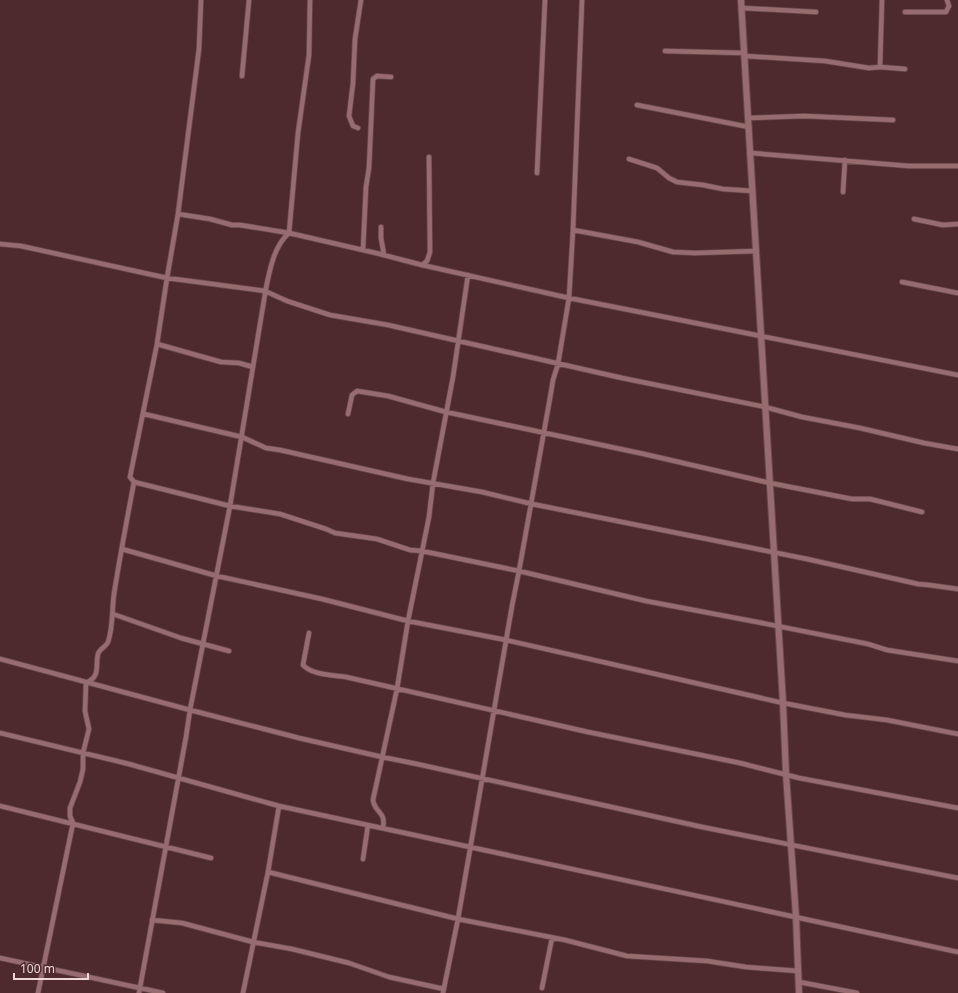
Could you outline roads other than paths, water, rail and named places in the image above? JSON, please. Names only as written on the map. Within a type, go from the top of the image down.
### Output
[{"type":"street","points":[[201,0],[199,49],[178,214],[158,344],[130,477],[134,482],[230,506],[280,514],[335,533],[377,539],[410,550],[422,551],[520,571],[646,601],[868,644],[887,650],[958,661]]},
{"type":"street","points":[[242,76],[249,0]]},
{"type":"street","points":[[140,991],[190,710],[230,506],[265,292],[271,264],[282,241],[289,234],[298,133],[309,55],[310,0]]},
{"type":"street","points":[[358,128],[353,126],[349,116],[353,83],[355,39],[361,0]]},
{"type":"street","points":[[536,173],[545,0]]},
{"type":"street","points":[[152,920],[182,923],[253,942],[313,954],[349,963],[389,977],[444,991],[458,920],[512,606],[520,571],[553,380],[558,364],[569,298],[582,0]]},
{"type":"street","points":[[741,0],[757,251],[786,774],[792,846],[799,993]]},
{"type":"street","points":[[880,67],[882,0]]},
{"type":"street","points":[[905,12],[946,12],[949,6],[947,0]]},
{"type":"street","points":[[742,8],[816,12]]},
{"type":"street","points":[[664,51],[744,54],[825,61],[842,63],[856,67],[906,69]]},
{"type":"street","points":[[363,250],[374,77],[391,77]]},
{"type":"street","points":[[637,105],[749,127]]},
{"type":"street","points":[[748,118],[804,116],[893,120]]},
{"type":"street","points":[[751,153],[909,166],[958,166]]},
{"type":"street","points":[[422,265],[427,261],[430,252],[430,156]]},
{"type":"street","points":[[629,159],[657,168],[669,178],[677,182],[703,185],[723,190],[753,191]]},
{"type":"street","points":[[843,192],[846,160]]},
{"type":"street","points":[[178,214],[210,219],[232,225],[240,225],[289,234],[569,298],[958,375]]},
{"type":"street","points":[[914,219],[943,225],[958,224]]},
{"type":"street","points":[[381,227],[384,255]]},
{"type":"street","points":[[573,230],[638,242],[673,252],[695,253],[757,251]]},
{"type":"street","points":[[0,244],[42,250],[167,278],[265,292],[330,315],[388,325],[558,364],[958,449]]},
{"type":"street","points":[[383,828],[383,815],[374,806],[373,800],[397,689],[408,621],[429,517],[433,483],[453,377],[468,275]]},
{"type":"street","points":[[902,282],[958,293]]},
{"type":"street","points":[[158,344],[221,362],[239,363],[253,367]]},
{"type":"street","points":[[348,414],[352,395],[358,391],[388,396],[446,412],[644,454],[770,483],[852,499],[870,499],[922,512]]},
{"type":"street","points":[[144,414],[242,437],[266,448],[408,479],[482,492],[532,504],[843,567],[918,584],[958,590]]},
{"type":"street","points":[[86,683],[95,675],[98,653],[108,642],[120,554],[134,482]]},
{"type":"street","points":[[122,549],[217,576],[322,599],[408,621],[506,640],[783,703],[845,715],[887,720],[958,734]]},
{"type":"street","points":[[113,614],[203,644],[229,651]]},
{"type":"street","points":[[308,633],[303,665],[308,670],[588,732],[740,763],[786,774],[958,808]]},
{"type":"street","points":[[0,660],[190,710],[382,757],[792,846],[958,878]]},
{"type":"street","points":[[38,993],[73,824],[70,816],[70,808],[80,782],[83,769],[83,753],[88,729],[85,711],[86,683]]},
{"type":"street","points":[[0,733],[178,777],[279,806],[958,952]]},
{"type":"street","points":[[0,806],[211,858]]},
{"type":"street","points":[[243,993],[268,872],[279,806]]},
{"type":"street","points":[[363,859],[368,825]]},
{"type":"street","points":[[268,872],[458,920],[552,938],[627,956],[694,960],[746,967],[798,971]]},
{"type":"street","points":[[542,988],[552,938]]},
{"type":"street","points":[[0,958],[140,991],[163,993]]},
{"type":"street","points":[[799,982],[857,993]]}]
